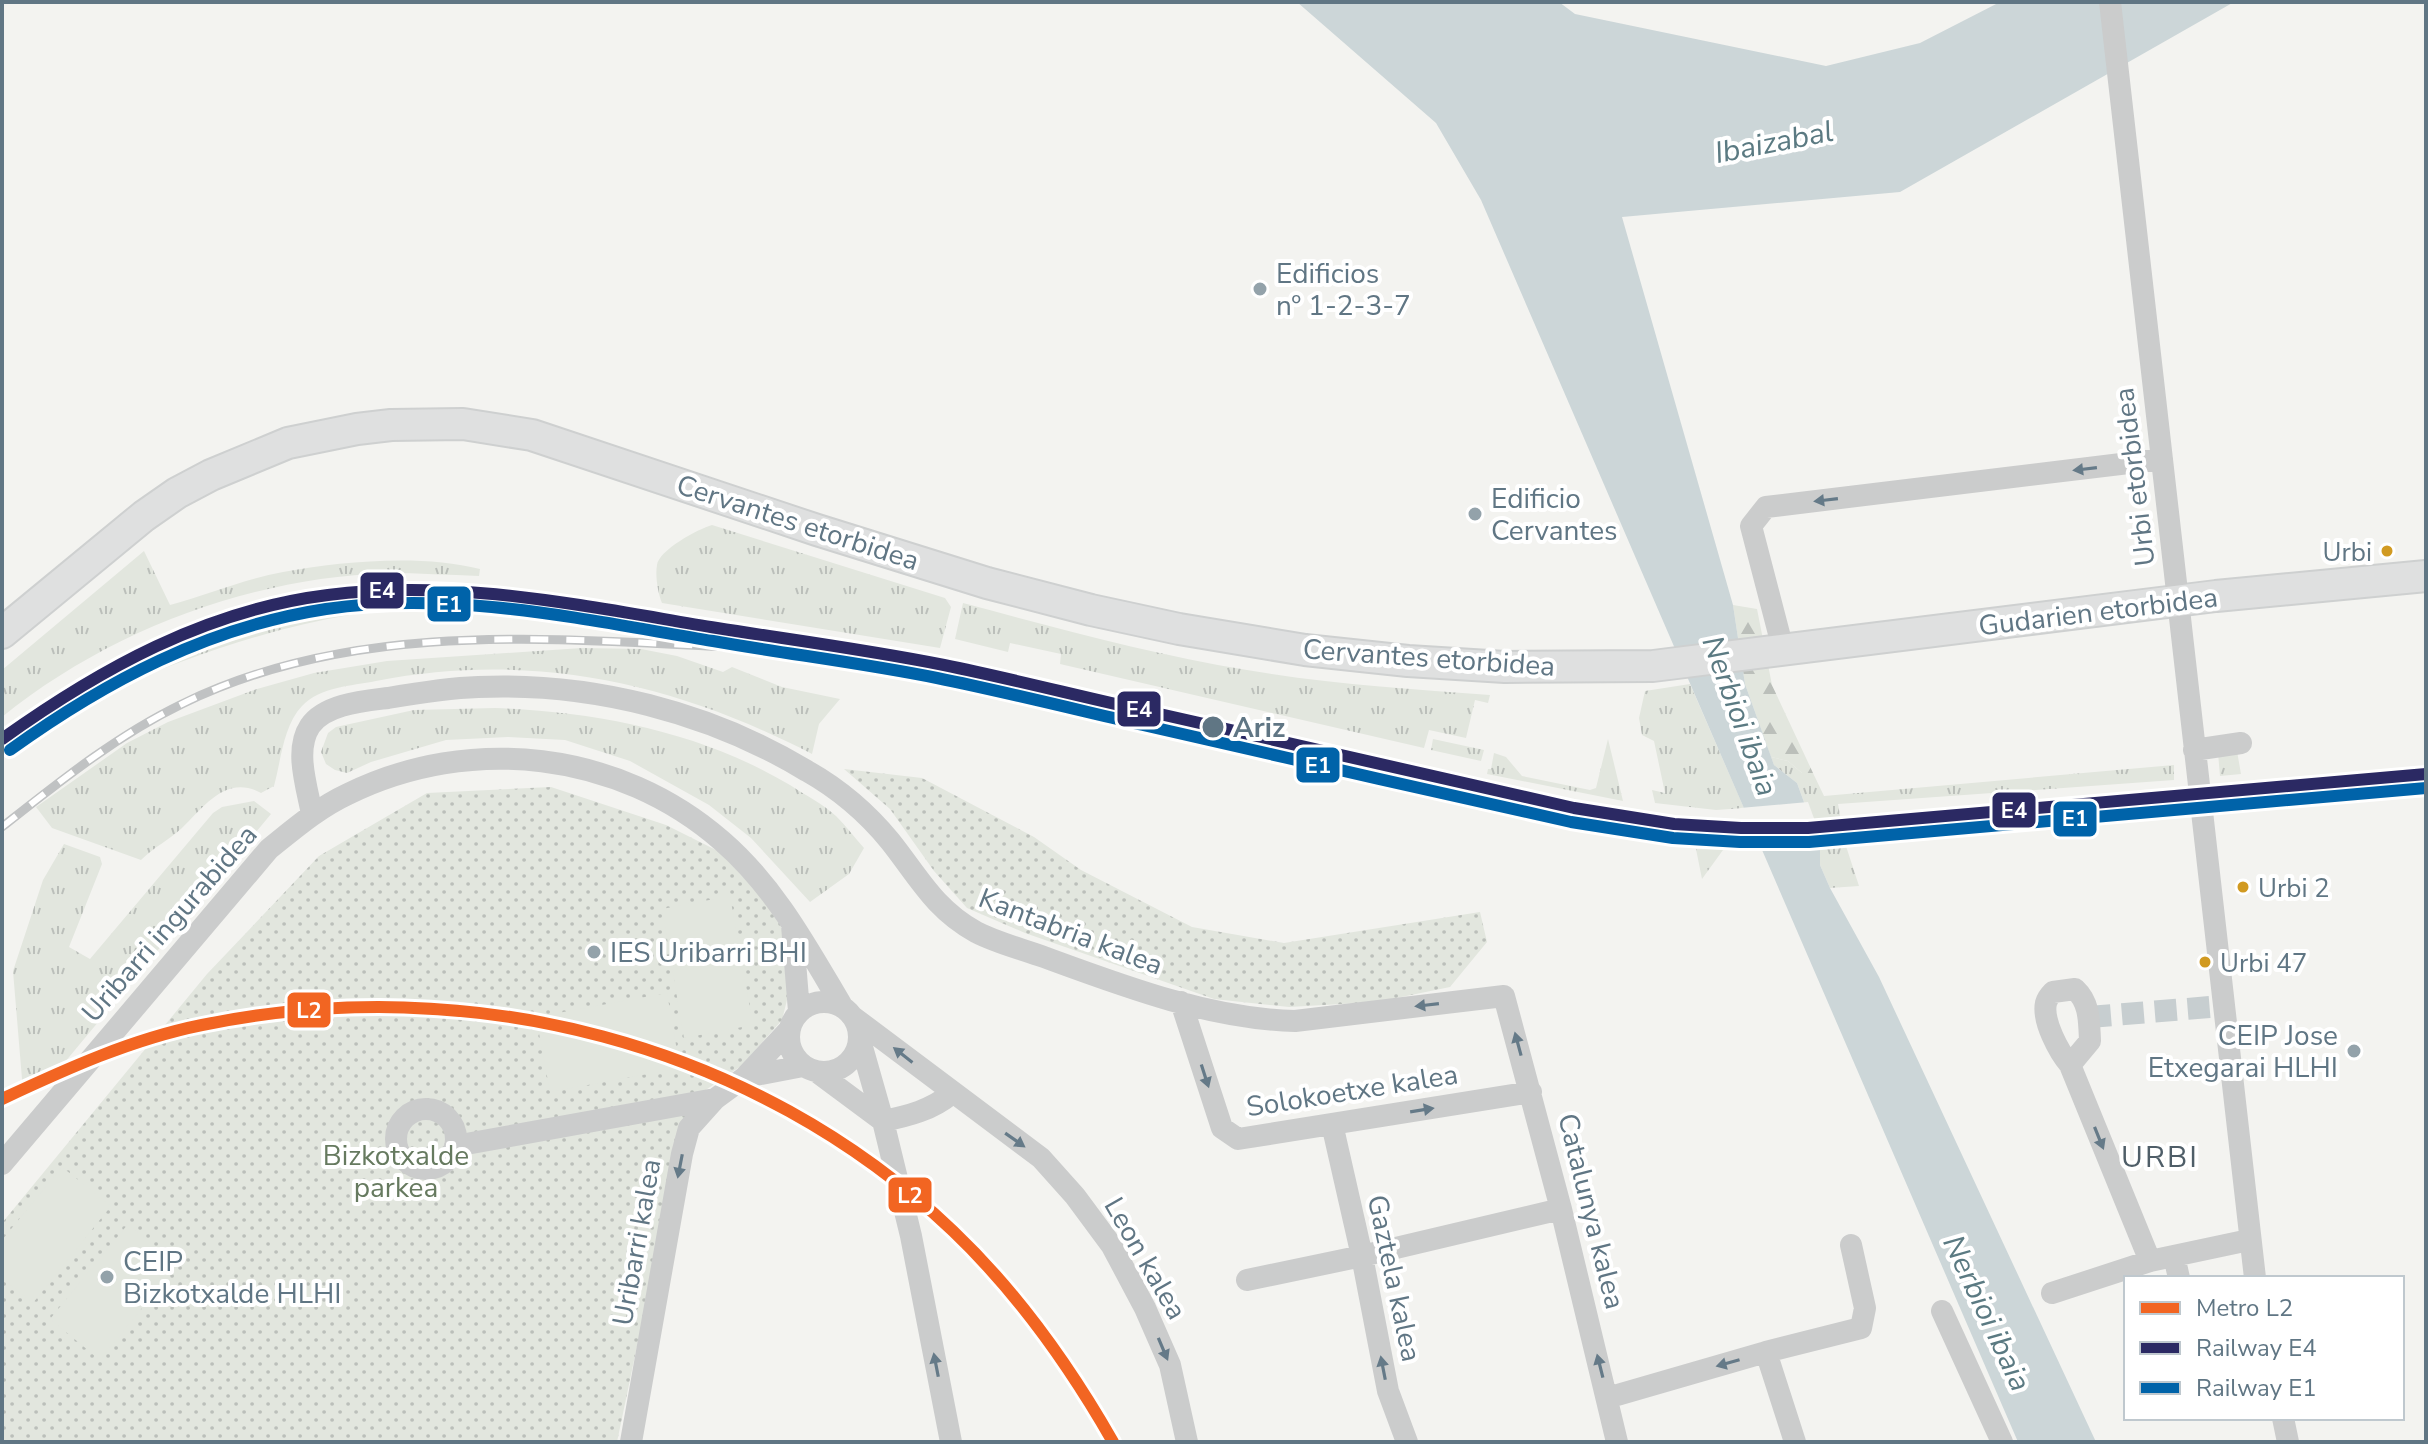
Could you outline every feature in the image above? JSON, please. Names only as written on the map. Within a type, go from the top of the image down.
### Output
[{"type":"street","name":"Urbi etorbidea","points":[[2110,2],[2255,1276]]},
{"type":"street","name":"Cervantes etorbidea","points":[[2,633],[144,516],[211,475],[288,443],[328,434],[391,425],[463,424],[532,435],[987,583],[1179,629],[1305,650],[1408,661],[1505,667],[1653,666]]},
{"type":"street","points":[[1776,650],[1751,526],[1766,507],[2162,459]]},
{"type":"street","name":"Gudarien etorbidea","points":[[1653,666],[2178,602],[2426,576]]},
{"type":"street","name":"Kantabria kalea","points":[[312,814],[303,743],[314,720],[323,713],[374,700],[477,687],[562,690],[649,705],[733,734],[774,752],[836,790],[872,821],[940,906],[978,933],[1130,989],[1264,1020],[1295,1021],[1504,996]]},
{"type":"street","points":[[2194,750],[2241,743]]},
{"type":"street","name":"Uribarri ingurabidea","points":[[2,1164],[269,849],[312,814],[348,794],[421,767],[493,757],[530,759],[571,765],[668,801],[723,842],[753,873],[792,920],[848,1012]]},
{"type":"street","points":[[792,920],[794,1020],[791,1050],[810,1069],[883,1121],[913,1115],[943,1101],[952,1093]]},
{"type":"street","name":"Catalunya kalea","points":[[1504,996],[1561,1209],[1617,1442]]},
{"type":"street","points":[[794,1020],[809,1005],[820,1002],[848,1012],[858,1028],[911,1236],[951,1442]]},
{"type":"street","name":"Solokoetxe kalea","points":[[1181,1002],[1222,1128],[1238,1139],[1531,1092]]},
{"type":"street","name":"Leon kalea","points":[[848,1012],[1041,1158],[1075,1196],[1112,1246],[1145,1308],[1170,1365],[1187,1442]]},
{"type":"street","name":"Uribarri kalea","points":[[631,1442],[689,1128],[715,1099],[745,1077],[794,1020]]},
{"type":"street","points":[[810,1069],[828,1073],[840,1069],[856,1052],[860,1040]]},
{"type":"street","points":[[2070,1065],[2150,1261]]},
{"type":"street","name":"Uribarri kalea","points":[[745,1077],[810,1069]]},
{"type":"street","points":[[455,1146],[715,1099]]},
{"type":"street","name":"Gaztela kalea","points":[[1332,1124],[1388,1391],[1407,1442]]},
{"type":"street","points":[[1247,1280],[1561,1209]]},
{"type":"street","points":[[2052,1293],[2150,1261],[2249,1240]]},
{"type":"street","points":[[1607,1398],[1861,1328],[1865,1308],[1851,1245]]},
{"type":"street","points":[[2174,1256],[2179,1276]]},
{"type":"street","points":[[1942,1311],[2002,1442]]},
{"type":"street","points":[[1766,1352],[1795,1442]]},
{"type":"street","points":[[2283,1420],[2288,1442]]},
{"type":"green space","points":[[712,525],[945,598],[951,607],[940,648],[662,603],[657,579],[659,559],[680,541]]},
{"type":"green space","points":[[144,551],[170,605],[269,575],[331,565],[408,560],[480,569],[479,576],[388,573],[336,577],[285,585],[234,598],[184,614],[88,658],[2,717],[2,670]]},
{"type":"green space","points":[[426,596],[491,603],[491,607],[391,609],[297,626],[250,639],[112,689],[94,692],[2,757],[2,748],[45,713],[128,663],[179,642],[266,613],[365,599]]},
{"type":"green space","points":[[963,603],[1211,664],[1338,682],[1490,695],[1488,703],[1475,700],[1466,738],[1429,730],[1424,748],[1060,664],[1061,654],[1010,643],[1008,652],[955,639]]},
{"type":"green space","points":[[1733,605],[1757,609],[1772,685],[1813,773],[1802,773],[1788,761],[1771,757],[1745,684]]},
{"type":"green space","points":[[582,648],[641,649],[677,656],[723,672],[732,667],[782,687],[840,699],[819,724],[812,754],[707,708],[654,691],[600,679],[546,672],[491,670],[434,673],[336,688],[309,700],[291,723],[274,786],[261,793],[248,788],[226,790],[141,860],[52,828],[36,807],[127,743],[168,722],[257,689],[314,673],[387,661]]},
{"type":"green space","points":[[1690,684],[1744,808],[1716,810],[1655,803],[1652,790],[1665,793],[1654,741],[1642,735],[1639,718],[1645,691]]},
{"type":"green space","points":[[495,708],[610,720],[684,738],[721,751],[790,785],[820,804],[836,816],[864,848],[849,874],[810,902],[751,838],[709,805],[630,761],[565,740],[508,737],[446,740],[371,762],[347,773],[326,764],[321,752],[328,733],[336,727],[414,710]]},
{"type":"green space","points":[[1433,739],[1484,750],[1481,761],[1431,750]]},
{"type":"green space","points":[[1608,739],[1623,801],[1487,774],[1494,753],[1506,757],[1522,776],[1590,790],[1596,788]]},
{"type":"green space","points":[[2237,751],[2241,774],[2220,776],[2218,753]]},
{"type":"green space","points":[[1771,757],[1788,761],[1802,773],[1813,773],[1824,796],[2174,765],[2174,780],[1838,804],[1845,843],[1859,886],[1830,888],[1820,865],[1820,846],[1797,783],[1774,765]]},
{"type":"green space","points":[[844,769],[922,778],[1034,837],[1081,870],[1192,927],[1284,943],[1480,912],[1487,942],[1450,987],[1377,1002],[1289,1007],[1214,999],[1025,933],[967,908],[934,871],[890,809]]},
{"type":"green space","name":"Bizkotxalde parkea","points":[[551,787],[666,825],[720,852],[777,913],[794,972],[782,1020],[741,1066],[688,1102],[617,1442],[2,1442],[2,1223],[207,974],[319,856],[427,793]]},
{"type":"green space","points":[[254,801],[271,814],[50,1080],[40,1072],[23,1091],[13,971],[43,880],[64,844],[100,857],[102,864],[69,947],[90,959],[213,813],[222,807]]},
{"type":"green space","points":[[1667,831],[1741,834],[1742,840],[1670,837]]},
{"type":"green space","points":[[1696,849],[1723,850],[1702,879]]},
{"type":"green space","points":[[730,896],[753,1025],[684,1038],[662,909]]},
{"type":"green space","points":[[667,993],[680,1068],[550,1092],[536,1017]]},
{"type":"green space","points":[[62,1167],[111,1206],[33,1303],[2,1278],[2,1240]]},
{"type":"green space","points":[[128,1224],[177,1265],[100,1360],[50,1319]]},
{"type":"water","points":[[1297,2],[1559,2],[1575,14],[1826,66],[1920,43],[2000,2],[2234,2],[1900,192],[1622,217],[1733,605],[1745,684],[1774,765],[1797,783],[1820,846],[1820,865],[1830,888],[1879,977],[2096,1442],[2018,1442],[1481,200],[1436,123]]},
{"type":"pier","points":[[1808,802],[1823,843],[1756,845],[1740,808]]},
{"type":"tunnel","points":[[2089,1017],[2222,1006]]},
{"type":"railway","points":[[2,827],[134,730],[182,704],[244,678],[308,660],[373,648],[507,639],[871,652]]},
{"type":"metro line","name":"L2","points":[[2,1099],[75,1066],[150,1038],[202,1025],[303,1010],[404,1007],[504,1016],[603,1036],[698,1068],[789,1111],[875,1166],[953,1231],[999,1279],[1079,1385],[1113,1442]]},
{"type":"rail line","name":"E4","points":[[2,739],[116,667],[156,646],[239,614],[328,595],[426,590],[523,597],[916,660],[1574,808],[1674,824],[1808,828],[2426,774]]},
{"type":"rail line","name":"E1","points":[[10,750],[83,701],[199,643],[282,617],[326,609],[423,603],[520,610],[909,673],[1571,822],[1673,838],[1809,842],[2426,788]]},
{"type":"place","name":"Edificios nº 1-2-3-7","points":[[1260,289]]},
{"type":"place","name":"Edificio Cervantes","points":[[1475,514]]},
{"type":"place","name":"Urbi","points":[[2387,551]]},
{"type":"place","name":"Ariz","points":[[1213,727]]},
{"type":"place","name":"Urbi 2","points":[[2243,887]]},
{"type":"place","name":"IES Uribarri BHI","points":[[594,952]]},
{"type":"place","name":"Urbi 47","points":[[2205,962]]},
{"type":"place","name":"CEIP Jose Etxegarai HLHI","points":[[2354,1051]]},
{"type":"place","name":"CEIP Bizkotxalde HLHI","points":[[107,1277]]},
{"type":"district","name":"URBI","points":[[2160,1157]]},
{"type":"water label","name":"Ibaizabal","points":[[1774,142]]},
{"type":"water label","name":"Nerbioi ibaia","points":[[1740,716]]},
{"type":"water label","name":"Nerbioi ibaia","points":[[1987,1313]]}]
